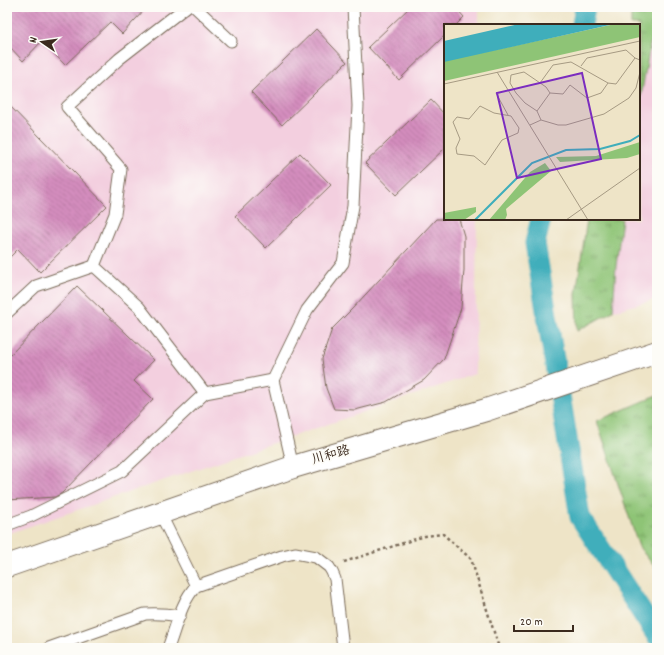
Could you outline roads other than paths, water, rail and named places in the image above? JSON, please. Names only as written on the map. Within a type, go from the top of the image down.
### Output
[{"type":"street","name":"川和路","points":[[7,566],[293,467],[486,410],[653,354]]},
{"type":"lane","points":[[7,312],[36,286],[94,266],[116,214],[121,169],[67,106],[119,59],[186,7]]},
{"type":"lane","points":[[195,7],[231,41]]},
{"type":"lane","points":[[293,467],[273,380],[306,310],[343,263],[353,206],[358,106],[352,7]]},
{"type":"lane","points":[[94,266],[139,307],[205,393]]},
{"type":"lane","points":[[7,525],[31,516],[122,471],[205,393],[273,380]]},
{"type":"lane","points":[[160,514],[196,586]]},
{"type":"lane","points":[[168,648],[186,600],[196,586],[282,556],[295,553],[316,557],[329,567],[335,579],[344,648]]},
{"type":"lane","points":[[49,648],[145,614],[165,613],[180,616]]},
{"type":"waterway","points":[[582,24],[585,7]]},
{"type":"waterway","points":[[541,220],[535,243],[580,517],[657,636]]}]
